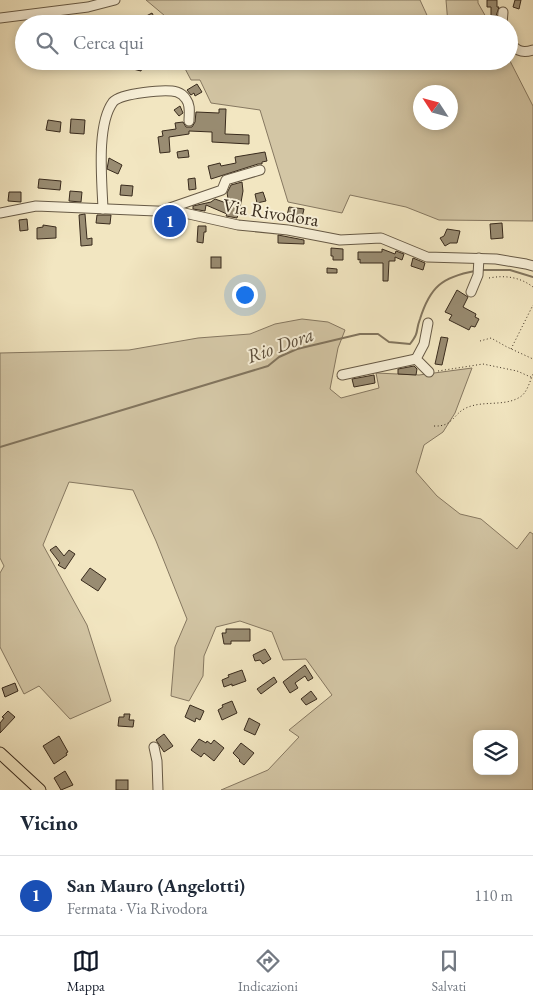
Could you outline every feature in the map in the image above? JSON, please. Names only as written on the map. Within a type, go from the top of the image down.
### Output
[{"type":"main road","points":[[0,754],[40,790]]},
{"type":"street","points":[[24,15],[88,7],[115,0]]},
{"type":"street","points":[[0,18],[15,16]]},
{"type":"street","points":[[518,51],[522,52],[533,50]]},
{"type":"street","points":[[103,209],[101,165],[103,134],[106,117],[114,101],[124,96],[150,92],[179,92],[190,105],[189,121]]},
{"type":"street","points":[[161,212],[222,190],[226,180],[260,170]]},
{"type":"street","name":"Via Rivodora","points":[[0,213],[36,206],[180,212],[238,225],[288,230],[340,240],[381,238],[427,256],[478,267],[496,259],[533,266]]},
{"type":"street","points":[[470,292],[478,267]]},
{"type":"street","points":[[342,375],[416,359],[424,344],[428,323]]},
{"type":"street","points":[[416,359],[429,372]]},
{"type":"street","points":[[154,747],[157,761],[158,790]]},
{"type":"path","points":[[489,278],[508,276],[526,282],[533,287]]},
{"type":"path","points":[[511,349],[533,305]]},
{"type":"path","points":[[480,341],[492,338],[533,359]]},
{"type":"path","points":[[429,372],[483,364],[517,371],[532,378]]},
{"type":"path","points":[[434,426],[443,427],[468,407],[503,403],[518,398],[523,395],[533,374]]},
{"type":"shaded area","points":[[146,0],[420,0],[427,15],[164,15]]},
{"type":"shaded area","points":[[446,0],[478,0],[485,15],[447,15]]},
{"type":"shaded area","points":[[186,70],[515,70],[533,106],[533,221],[439,220],[406,207],[350,195],[342,213],[288,202],[260,110],[211,103],[200,80],[191,80]]},
{"type":"shaded area","points":[[302,319],[328,322],[345,330],[338,348],[330,389],[341,398],[379,388],[376,373],[419,375],[472,368],[455,413],[443,432],[424,445],[416,472],[437,496],[460,514],[481,519],[517,549],[530,532],[533,534],[533,790],[221,790],[268,770],[299,737],[289,730],[332,695],[306,659],[283,660],[272,632],[240,621],[216,627],[204,656],[203,676],[189,701],[171,696],[175,647],[187,619],[156,541],[133,490],[69,482],[43,545],[87,625],[111,701],[70,719],[39,686],[24,694],[0,647],[0,573],[4,566],[0,558],[0,353],[129,350],[198,338],[250,334],[275,324]]},
{"type":"building","points":[[487,0],[497,0],[497,7],[499,7],[496,15],[491,15],[491,7],[487,7]]},
{"type":"building","points":[[515,0],[521,0],[519,9],[513,7]]},
{"type":"building","points":[[197,84],[202,92],[195,96],[194,93],[191,95],[187,90]]},
{"type":"building","points":[[180,106],[183,113],[179,116],[174,110]]},
{"type":"building","points":[[219,109],[226,109],[225,134],[249,135],[249,144],[212,142],[212,132],[189,131],[189,134],[169,137],[170,152],[160,153],[158,137],[163,136],[162,131],[176,129],[175,123],[183,122],[186,127],[192,127],[195,122],[196,112],[219,113]]},
{"type":"building","points":[[71,119],[85,120],[84,134],[70,133]]},
{"type":"building","points":[[48,120],[61,122],[60,132],[46,130]]},
{"type":"building","points":[[188,150],[189,157],[178,158],[177,152]]},
{"type":"building","points":[[265,152],[267,161],[262,162],[262,164],[211,179],[208,166],[220,163],[221,166],[236,163],[235,157]]},
{"type":"building","points":[[109,158],[122,165],[118,174],[107,169]]},
{"type":"building","points":[[195,178],[196,189],[189,190],[188,179]]},
{"type":"building","points":[[39,179],[61,181],[60,190],[38,188]]},
{"type":"building","points":[[242,182],[243,191],[237,218],[226,216],[227,214],[206,205],[205,211],[193,209],[193,206],[211,202],[215,199],[229,204],[227,193],[231,185]]},
{"type":"building","points":[[121,185],[133,186],[132,196],[120,195]]},
{"type":"building","points":[[70,191],[82,192],[81,202],[69,201]]},
{"type":"building","points":[[9,192],[21,192],[21,202],[8,201]]},
{"type":"building","points":[[263,192],[266,201],[257,203],[255,194]]},
{"type":"building","points":[[289,207],[304,209],[301,222],[286,220]]},
{"type":"building","points":[[85,214],[87,239],[92,238],[92,245],[81,246],[79,215]]},
{"type":"building","points":[[97,215],[111,215],[110,224],[96,223]]},
{"type":"building","points":[[157,218],[167,218],[167,226],[158,226]]},
{"type":"building","points":[[27,219],[28,230],[20,231],[19,220]]},
{"type":"building","points":[[502,223],[503,238],[491,239],[490,224]]},
{"type":"building","points":[[43,225],[56,227],[56,238],[37,239],[37,228],[43,227]]},
{"type":"building","points":[[198,226],[206,226],[203,243],[197,242]]},
{"type":"building","points":[[447,229],[460,231],[457,243],[450,243],[445,246],[440,238],[444,236]]},
{"type":"building","points":[[278,235],[304,240],[304,244],[278,243]]},
{"type":"building","points":[[331,248],[343,249],[343,260],[333,260]]},
{"type":"building","points":[[382,249],[395,254],[396,251],[404,254],[402,260],[395,257],[395,261],[389,261],[388,281],[383,281],[383,263],[360,263],[360,259],[358,260],[358,252],[382,252]]},
{"type":"building","points":[[211,257],[221,257],[221,268],[211,268]]},
{"type":"building","points":[[413,258],[425,263],[423,270],[411,266]]},
{"type":"building","points":[[327,268],[337,269],[337,273],[327,273]]},
{"type":"building","points":[[457,290],[468,297],[463,307],[476,314],[475,317],[479,319],[475,327],[471,326],[469,330],[449,320],[452,315],[445,312]]},
{"type":"building","points":[[441,337],[448,338],[442,365],[435,364]]},
{"type":"building","points":[[414,366],[417,369],[416,375],[398,374],[398,369]]},
{"type":"building","points":[[374,375],[375,383],[354,387],[352,379]]},
{"type":"building","points":[[56,546],[64,556],[69,550],[75,554],[65,569],[58,565],[60,563],[50,550]]},
{"type":"building","points":[[90,568],[106,579],[98,591],[81,580]]},
{"type":"building","points":[[226,629],[250,629],[250,641],[231,641],[231,644],[224,644],[222,633],[226,633]]},
{"type":"building","points":[[265,649],[271,659],[263,664],[260,660],[255,661],[253,655]]},
{"type":"building","points":[[305,665],[313,678],[308,681],[305,676],[295,683],[298,688],[290,693],[283,682]]},
{"type":"building","points":[[242,670],[246,681],[224,687],[222,680],[229,677],[228,675]]},
{"type":"building","points":[[274,677],[277,682],[261,694],[257,689]]},
{"type":"building","points":[[15,683],[18,691],[5,697],[2,688]]},
{"type":"building","points":[[311,691],[317,699],[306,705],[301,699]]},
{"type":"building","points":[[232,701],[237,713],[222,720],[218,710],[223,707],[222,705]]},
{"type":"building","points":[[190,705],[204,711],[200,720],[196,718],[195,722],[185,717]]},
{"type":"building","points":[[8,711],[15,717],[0,733],[0,723],[4,718],[2,717]]},
{"type":"building","points":[[124,714],[130,714],[129,720],[134,720],[133,727],[118,726],[119,717],[124,717]]},
{"type":"building","points":[[249,718],[260,724],[255,735],[244,730]]},
{"type":"building","points":[[164,734],[173,746],[164,752],[156,740]]},
{"type":"building","points":[[59,736],[68,752],[66,753],[67,755],[54,764],[43,746]]},
{"type":"building","points":[[199,739],[211,744],[214,740],[224,748],[214,761],[204,753],[201,757],[191,750]]},
{"type":"building","points":[[241,743],[254,753],[244,765],[233,753]]},
{"type":"building","points":[[65,771],[73,785],[61,790],[54,778]]},
{"type":"building","points":[[116,780],[128,780],[128,790],[116,790]]},
{"type":"waterway","name":"Rio Dora","points":[[482,270],[510,270],[533,277]]},
{"type":"waterway","name":"Rio Dora","points":[[0,447],[268,366],[279,357],[297,349],[360,334],[378,334],[389,342],[410,344],[416,334],[424,308],[433,291],[446,280],[475,271]]},
{"type":"place","name":"San Mauro (Angelotti)","points":[[170,221]]}]
